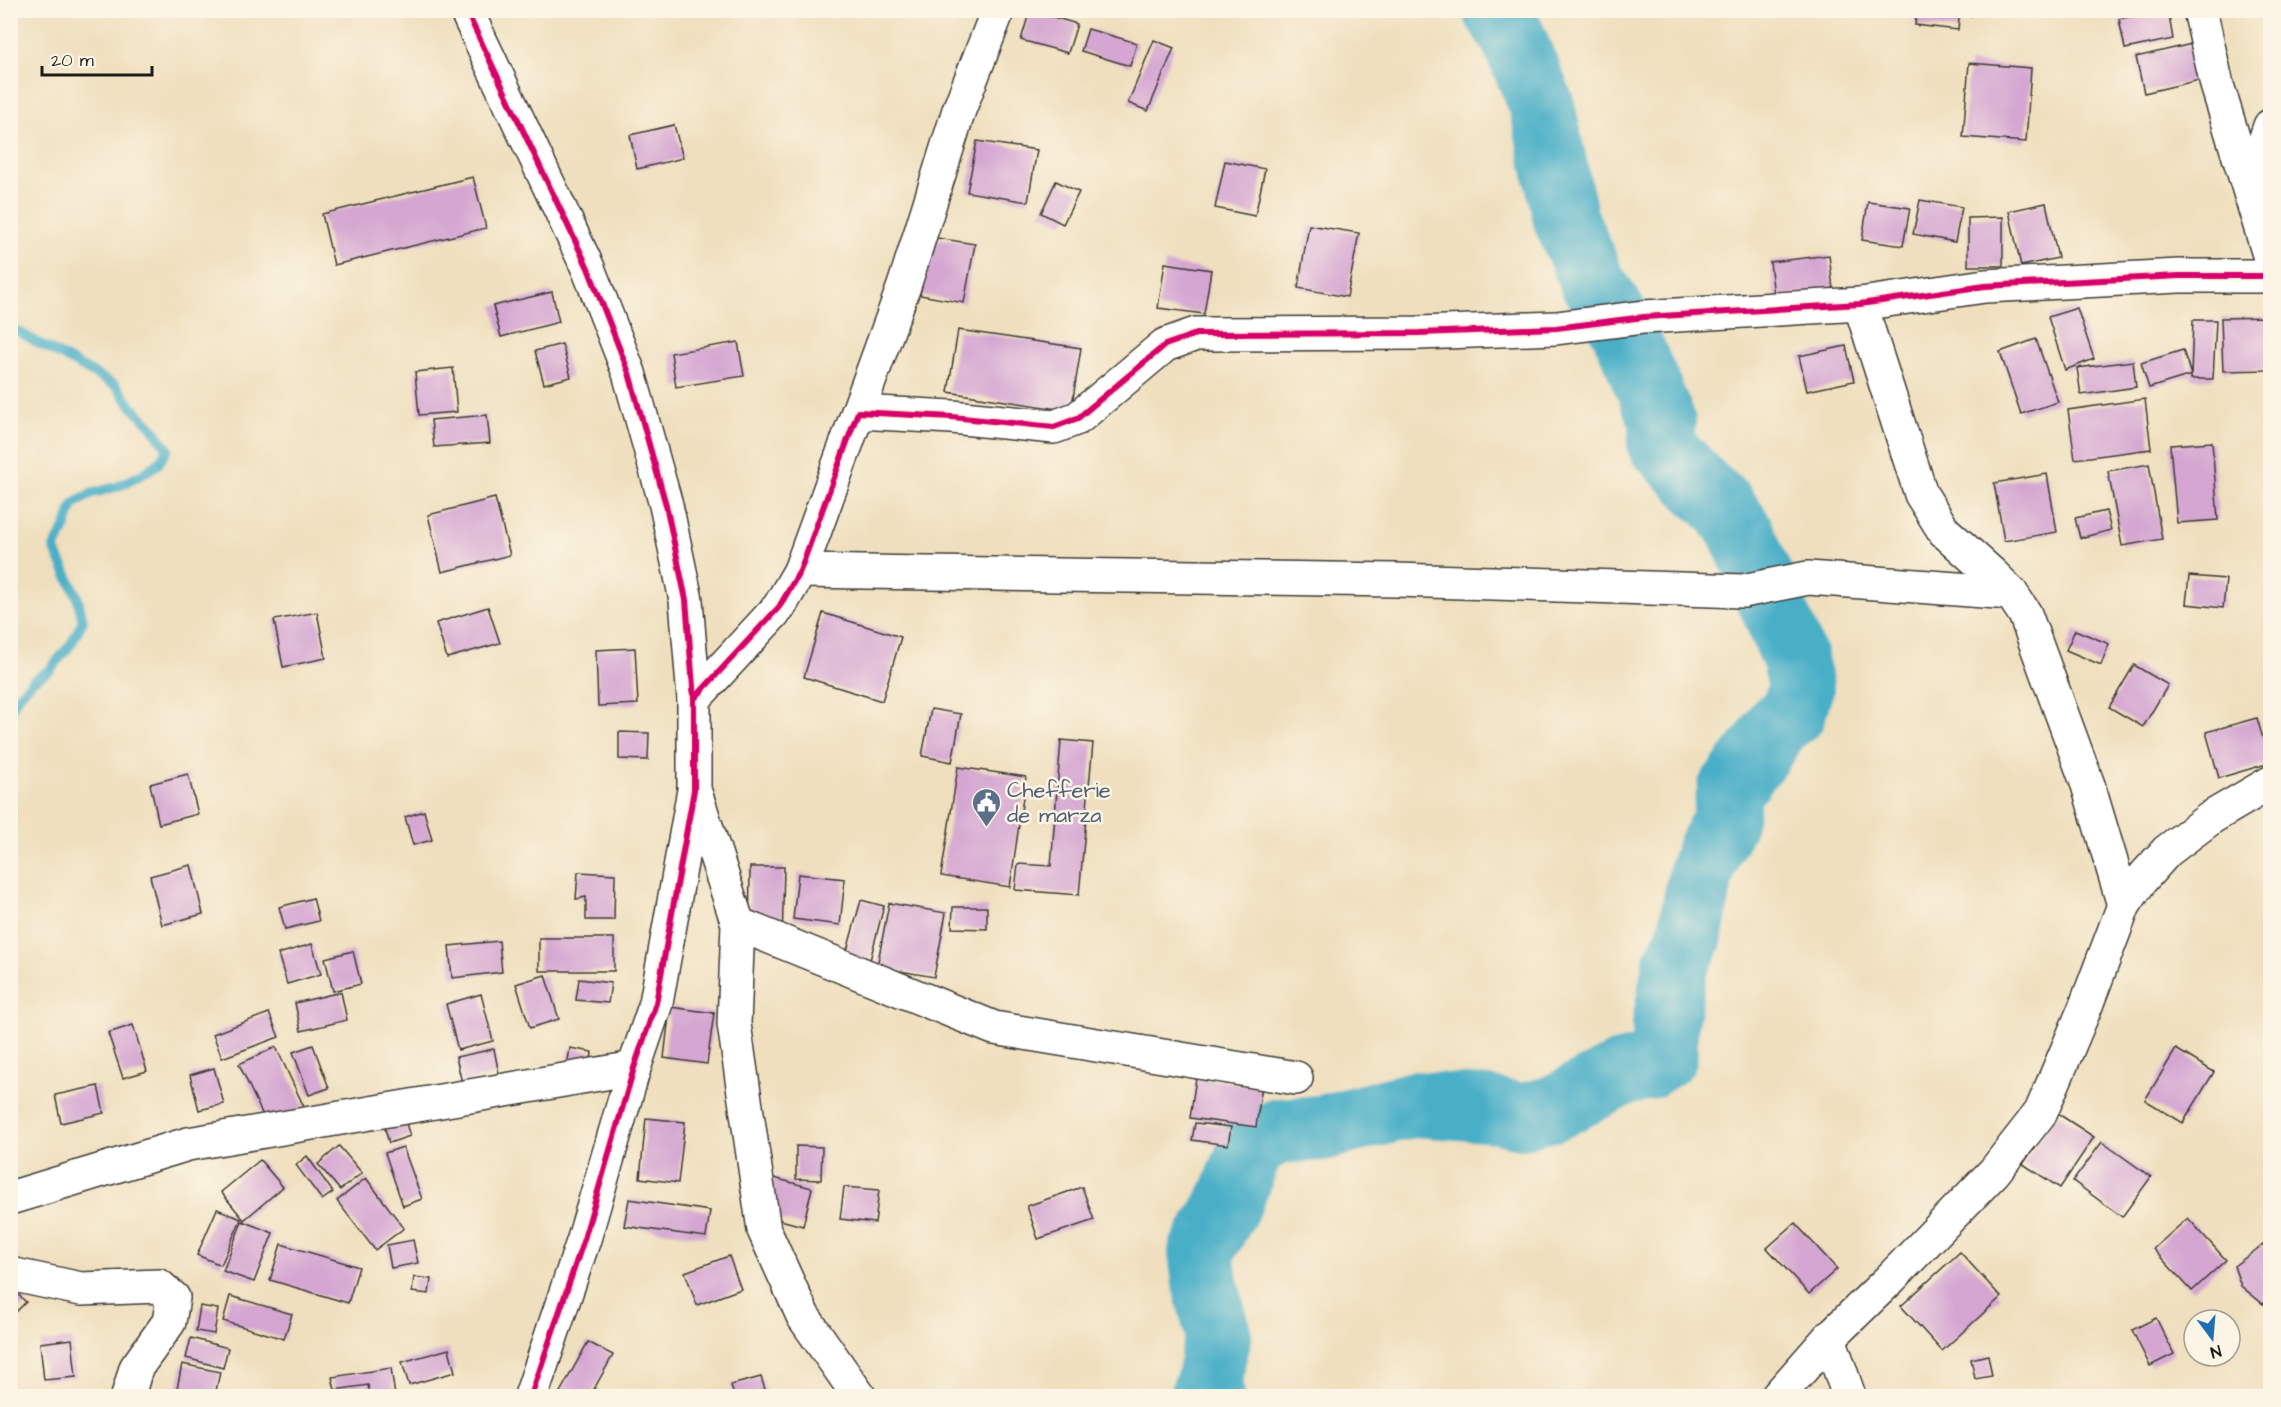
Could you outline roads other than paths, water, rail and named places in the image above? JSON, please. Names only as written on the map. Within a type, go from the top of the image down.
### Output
[{"type":"street","points":[[466,10],[588,268],[629,373],[666,505],[686,600],[694,699],[694,790],[656,1003],[634,1068],[584,1239],[531,1396]]},
{"type":"street","points":[[694,699],[779,607],[800,571],[904,286],[959,110],[998,10]]},
{"type":"street","points":[[2200,10],[2217,85],[2271,258]]},
{"type":"street","points":[[2249,188],[2271,126]]},
{"type":"street","points":[[858,412],[952,417],[1054,427],[1078,418],[1165,345],[1196,334],[1419,333],[1556,328],[1595,321],[1644,317],[1860,304],[1985,286],[2179,276],[2271,276]]},
{"type":"street","points":[[1860,304],[1921,494],[1944,531],[1993,574],[2025,614],[2088,785],[2124,905]]},
{"type":"street","points":[[800,571],[1384,580],[1743,591],[1808,578],[2011,594]]},
{"type":"street","points":[[1778,1396],[1829,1338],[1994,1172],[2041,1112],[2085,1008],[2124,905],[2141,880],[2167,851],[2212,817],[2271,783]]},
{"type":"street","points":[[694,790],[738,924],[734,1024],[764,1230],[803,1316],[859,1396]]},
{"type":"street","points":[[738,924],[994,1028],[1296,1078]]},
{"type":"street","points":[[10,1198],[188,1144],[634,1068]]},
{"type":"street","points":[[10,1274],[81,1289],[159,1286],[173,1298],[169,1322],[136,1368],[128,1396]]},
{"type":"street","points":[[1829,1338],[1849,1396]]},
{"type":"waterway","points":[[1212,1396],[1204,1392],[1211,1376],[1213,1357],[1219,1337],[1205,1283],[1201,1252],[1232,1197],[1252,1145],[1279,1131],[1322,1128],[1415,1104],[1487,1109],[1522,1116],[1552,1109],[1621,1074],[1645,1068],[1665,1055],[1665,1024],[1675,966],[1689,939],[1701,873],[1710,848],[1724,822],[1730,790],[1778,724],[1793,713],[1801,687],[1795,659],[1741,532],[1724,507],[1704,490],[1660,444],[1663,422],[1623,328],[1592,281],[1566,220],[1542,106],[1512,35],[1496,10]]},
{"type":"waterway","points":[[10,327],[116,386],[168,449],[158,464],[141,475],[119,486],[90,494],[73,505],[66,526],[54,548],[77,596],[83,621],[71,644],[50,670],[32,681],[17,698],[10,712]]},
{"type":"waterway","points":[[10,794],[10,831]]},
{"type":"place","name":"Chefferie de marza","points":[[986,828]]}]
